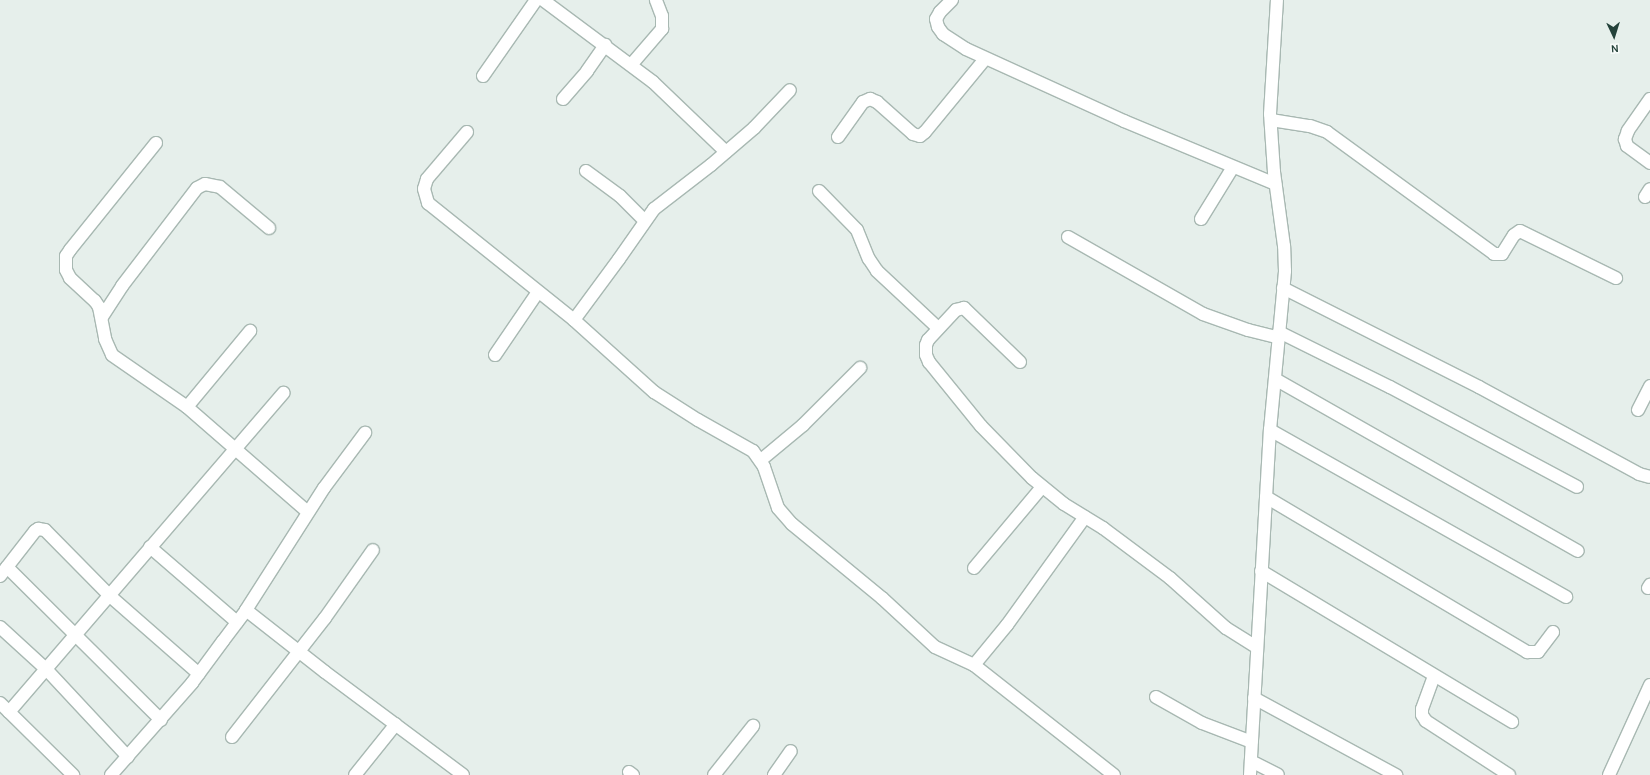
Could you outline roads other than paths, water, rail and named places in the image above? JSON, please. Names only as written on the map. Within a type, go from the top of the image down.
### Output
[{"type":"street","points":[[483,76],[536,0]]},
{"type":"street","points":[[543,0],[653,82],[726,152]]},
{"type":"street","points":[[632,65],[662,29],[662,16],[656,0]]},
{"type":"street","points":[[952,0],[940,12],[936,19],[938,27],[943,34],[966,49],[1124,121],[1275,184]]},
{"type":"street","points":[[1250,775],[1270,430],[1285,256],[1275,184],[1271,120],[1277,0]]},
{"type":"street","points":[[563,99],[587,71],[605,45]]},
{"type":"street","points":[[838,137],[863,102],[870,99],[877,102],[913,134],[920,136],[925,132],[984,58]]},
{"type":"street","points":[[574,320],[620,259],[645,221],[660,204],[726,152],[764,117],[790,90]]},
{"type":"street","points":[[1650,99],[1628,131],[1625,139],[1627,146],[1650,163]]},
{"type":"street","points":[[1271,120],[1310,126],[1327,132],[1494,254],[1502,254],[1514,235],[1520,231],[1616,278]]},
{"type":"street","points":[[467,132],[427,179],[424,185],[425,196],[428,203],[574,320],[654,392],[698,420],[746,446],[761,460],[778,508],[783,516],[882,598],[935,647],[974,665],[1114,775]]},
{"type":"street","points":[[156,143],[66,256],[65,263],[68,274],[99,307],[105,339],[112,355],[187,407],[308,512]]},
{"type":"street","points":[[1201,219],[1233,167]]},
{"type":"street","points":[[586,171],[620,196],[645,221]]},
{"type":"street","points":[[102,317],[122,286],[196,188],[205,184],[220,187],[269,228]]},
{"type":"street","points":[[818,191],[857,230],[869,259],[877,271],[938,328]]},
{"type":"street","points":[[1068,237],[1203,314],[1248,330],[1279,335],[1390,387],[1577,488]]},
{"type":"street","points":[[1283,288],[1479,387],[1639,474],[1650,477]]},
{"type":"street","points":[[495,355],[538,292]]},
{"type":"street","points":[[1020,362],[964,308],[956,310],[938,328],[926,345],[926,355],[929,362],[981,426],[1042,487],[1064,504],[1103,528],[1170,578],[1226,628],[1257,647]]},
{"type":"street","points":[[187,407],[250,331]]},
{"type":"street","points":[[761,460],[812,417],[860,368]]},
{"type":"street","points":[[1275,379],[1578,551]]},
{"type":"street","points":[[1638,410],[1650,386]]},
{"type":"street","points":[[9,712],[76,636],[150,547],[283,393]]},
{"type":"street","points":[[1270,430],[1566,597]]},
{"type":"street","points":[[111,775],[161,720],[199,674],[238,622],[308,512],[338,468],[365,433]]},
{"type":"street","points":[[974,568],[1042,487]]},
{"type":"street","points":[[1266,497],[1527,652],[1538,652],[1553,632]]},
{"type":"street","points":[[974,665],[1007,625],[1085,517]]},
{"type":"street","points":[[161,720],[76,636],[3,571],[35,531],[42,528],[49,534],[110,596],[199,674]]},
{"type":"street","points":[[150,547],[238,622]]},
{"type":"street","points":[[232,737],[299,651],[373,550]]},
{"type":"street","points":[[1261,571],[1512,722]]},
{"type":"street","points":[[246,610],[463,775]]},
{"type":"street","points":[[0,627],[46,669],[128,757]]},
{"type":"street","points":[[1434,676],[1422,709],[1422,715],[1426,721],[1509,775]]},
{"type":"street","points":[[1609,775],[1650,685]]},
{"type":"street","points":[[1156,697],[1202,723],[1252,742]]},
{"type":"street","points":[[1254,698],[1396,775]]},
{"type":"street","points":[[0,703],[73,775]]},
{"type":"street","points":[[355,775],[396,724]]},
{"type":"street","points":[[714,775],[753,726]]},
{"type":"street","points":[[774,775],[791,751]]},
{"type":"street","points":[[1251,760],[1278,775]]}]
